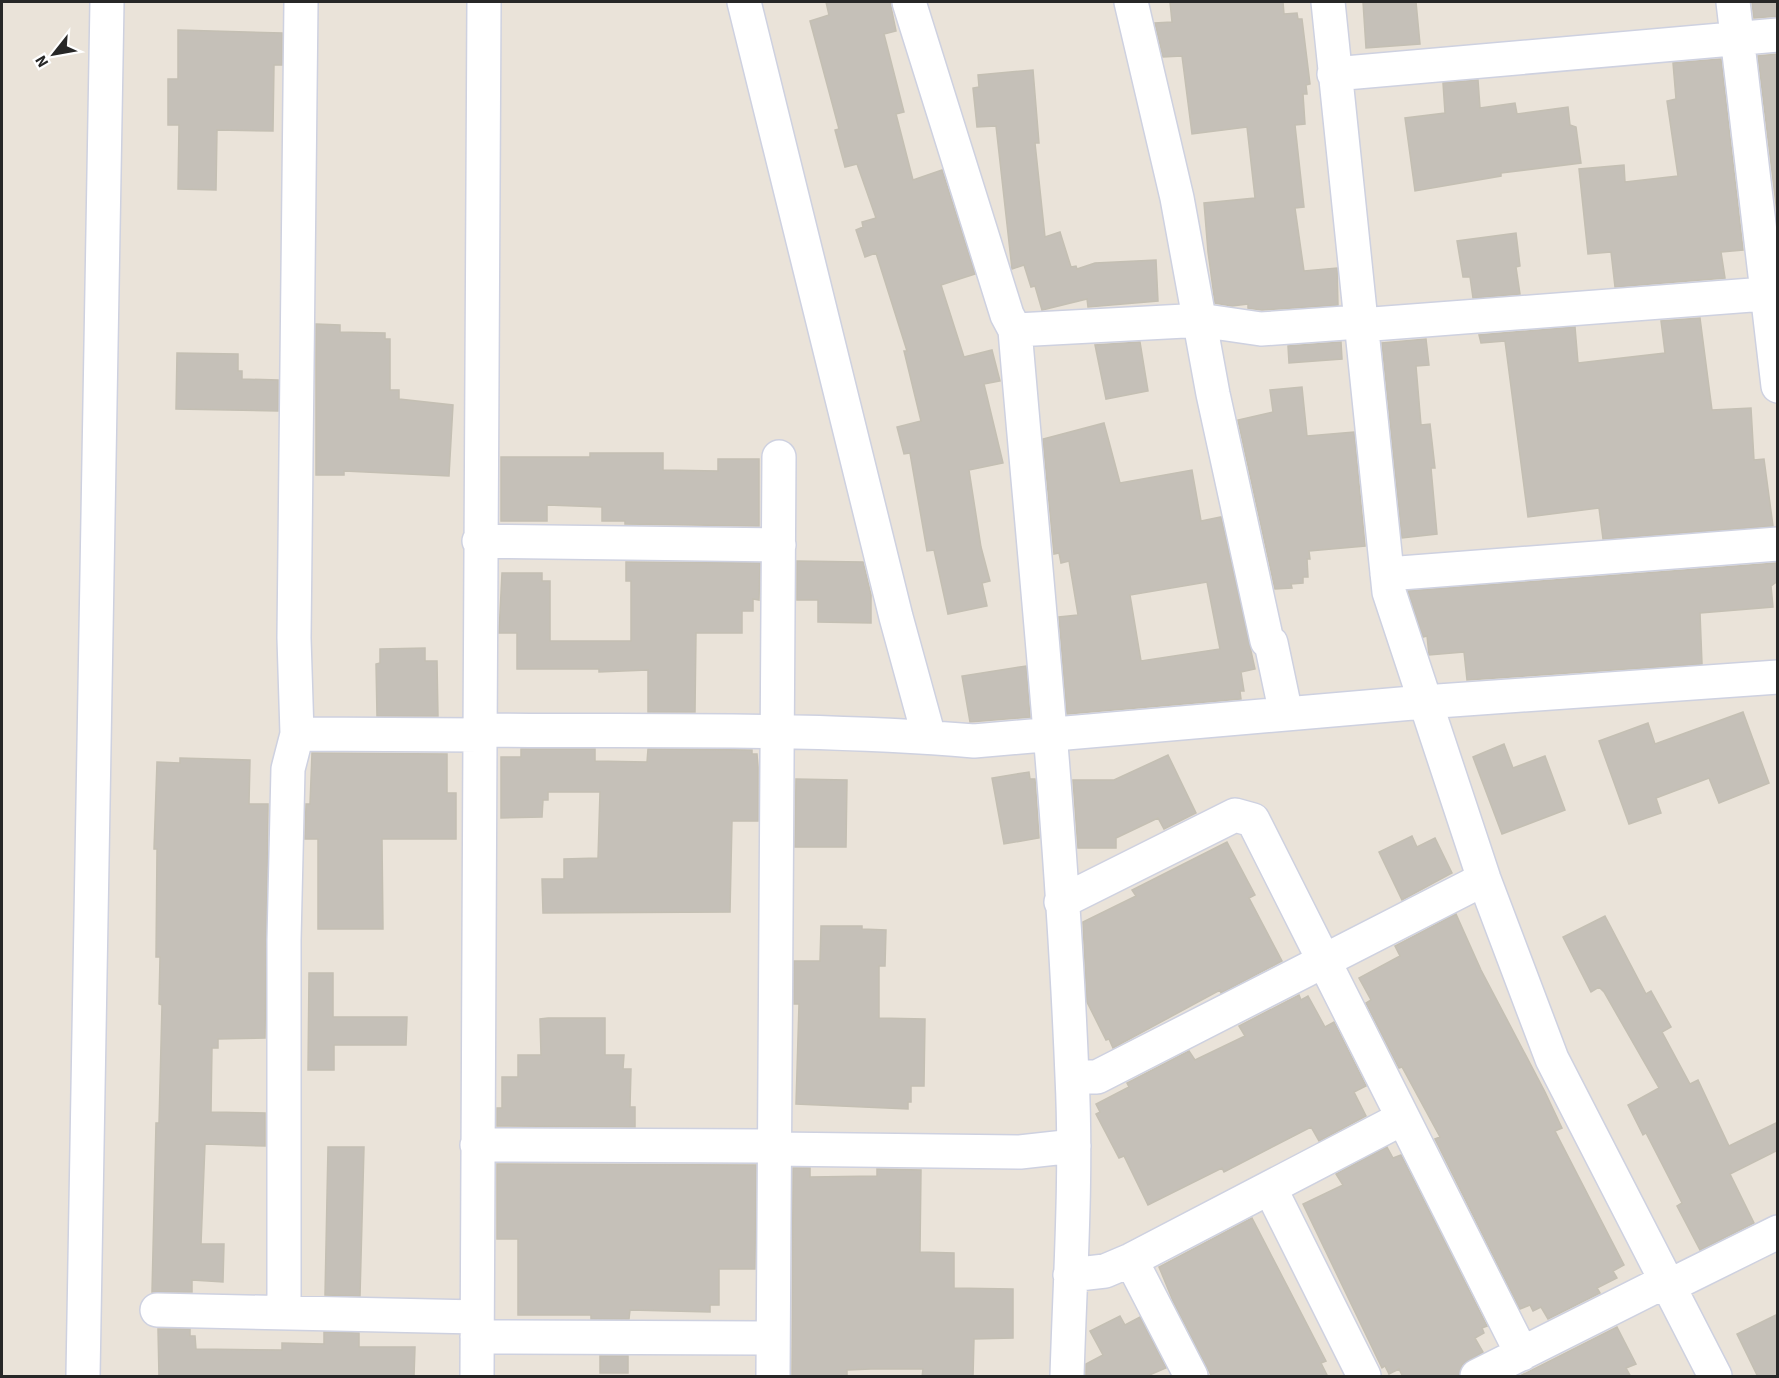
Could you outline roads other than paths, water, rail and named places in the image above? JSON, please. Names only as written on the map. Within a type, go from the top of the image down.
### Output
[{"type":"street","points":[[83,1377],[107,2]]},
{"type":"street","points":[[284,1312],[284,940],[288,770],[297,734],[294,638],[301,2]]},
{"type":"street","points":[[477,1377],[481,733],[479,541],[484,2]]},
{"type":"street","points":[[744,2],[896,617],[929,737]]},
{"type":"street","points":[[909,2],[1004,304],[1015,330],[1050,750],[1072,1077],[1074,1146],[1067,1377]]},
{"type":"street","points":[[1131,2],[1177,198],[1213,394],[1267,641],[1271,643],[1286,714]]},
{"type":"street","points":[[1328,2],[1389,592],[1484,879],[1552,1059],[1715,1377]]},
{"type":"street","points":[[1733,2],[1772,293],[1778,386]]},
{"type":"street","points":[[1334,74],[1778,35]]},
{"type":"street","points":[[1015,330],[1201,322],[1261,329],[1360,324],[1772,293]]},
{"type":"street","points":[[773,1377],[779,457]]},
{"type":"street","points":[[479,541],[778,545]]},
{"type":"street","points":[[1387,574],[1778,544]]},
{"type":"street","points":[[297,734],[778,734],[929,737],[1050,750],[1286,714],[1428,713],[1778,677]]},
{"type":"street","points":[[1061,902],[1236,815],[1253,820],[1522,1354]]},
{"type":"street","points":[[1072,1077],[1098,1077],[1324,959],[1484,879]]},
{"type":"street","points":[[1070,1275],[1105,1270],[1131,1260],[1403,1118]]},
{"type":"street","points":[[477,1145],[1020,1152],[1074,1146]]},
{"type":"street","points":[[1270,1188],[1364,1377]]},
{"type":"street","points":[[1477,1377],[1778,1232]]},
{"type":"street","points":[[1131,1260],[1191,1377]]},
{"type":"street","points":[[156,1310],[284,1312],[477,1327],[773,1338]]}]
